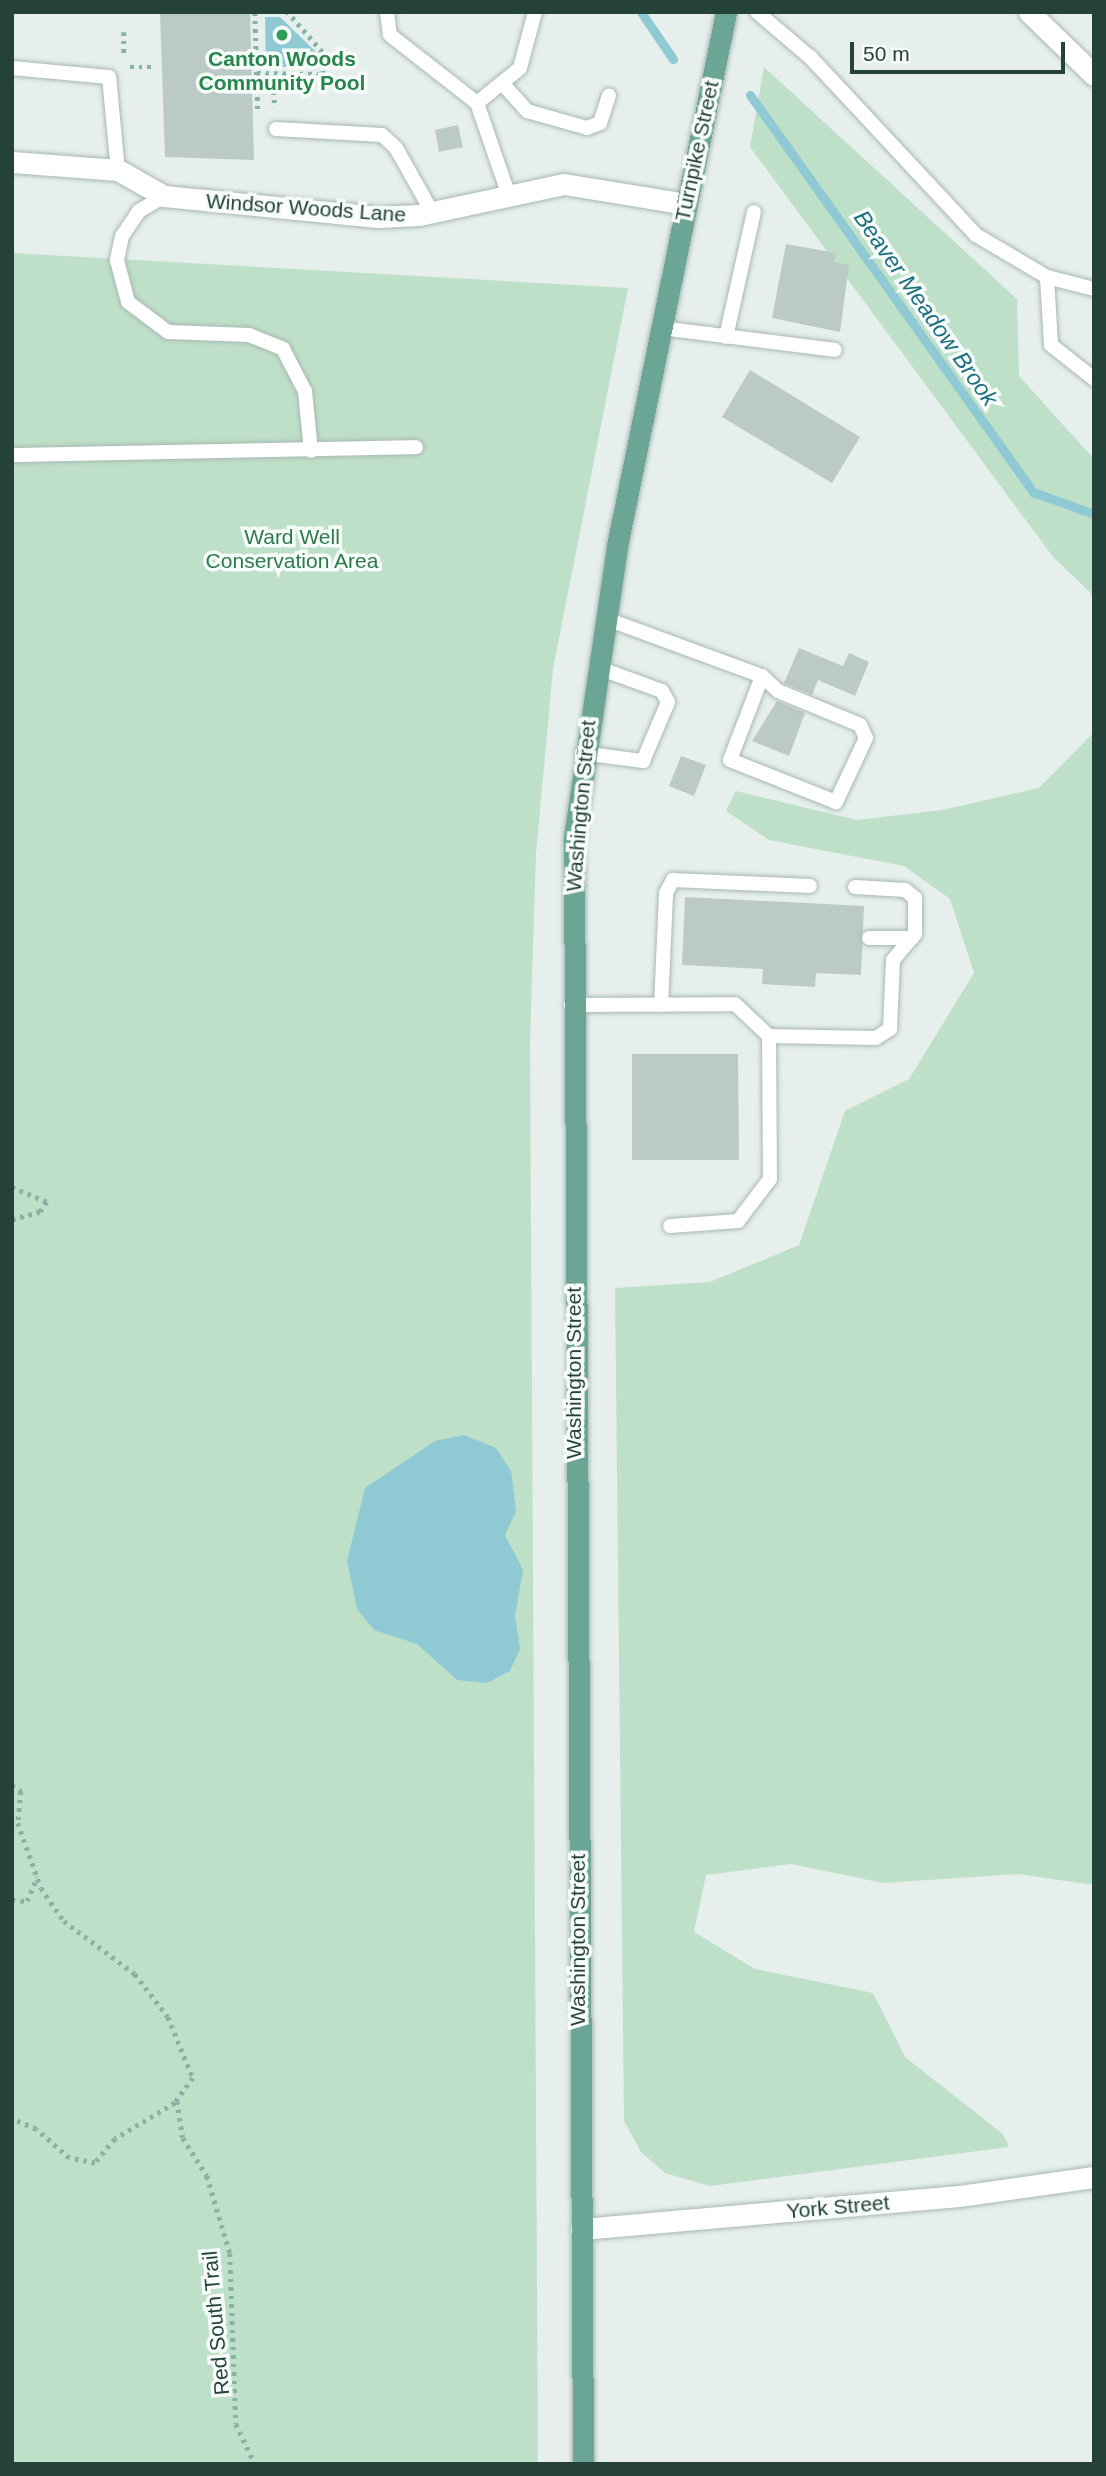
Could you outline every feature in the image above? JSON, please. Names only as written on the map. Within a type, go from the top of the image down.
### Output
[{"type":"main road","name":"Turnpike Street","points":[[669,290],[726,12]]},
{"type":"main road","name":"Washington Street","points":[[583,2464],[571,1004],[583,753],[604,618],[669,290]]},
{"type":"street","points":[[1029,12],[1094,75]]},
{"type":"street","name":"Windsor Woods Lane","points":[[12,162],[118,170],[164,196],[378,217],[432,212],[508,193],[564,184],[686,204]]},
{"type":"street","name":"York Street","points":[[581,2229],[960,2196],[1094,2177]]},
{"type":"lane","points":[[387,12],[390,35],[477,103],[508,193]]},
{"type":"lane","points":[[477,103],[520,68],[535,12]]},
{"type":"lane","points":[[757,12],[802,50],[976,236],[1047,277],[1094,289]]},
{"type":"lane","points":[[12,68],[109,77],[118,170]]},
{"type":"lane","points":[[502,83],[527,111],[587,128],[600,123],[609,94]]},
{"type":"lane","points":[[275,122],[382,135],[396,148],[432,212]]},
{"type":"lane","points":[[164,196],[139,211],[122,236],[117,260],[128,302],[168,332],[249,335],[284,349],[305,391],[311,451]]},
{"type":"lane","points":[[726,337],[754,212]]},
{"type":"lane","points":[[1047,277],[1051,345],[1094,379]]},
{"type":"lane","points":[[661,328],[835,351]]},
{"type":"lane","points":[[12,455],[416,447]]},
{"type":"lane","points":[[604,618],[762,676],[778,691],[866,730],[836,802],[730,760],[762,676]]},
{"type":"lane","points":[[583,753],[643,761],[668,702],[662,691],[596,667]]},
{"type":"lane","points":[[661,1005],[666,893],[673,880],[810,886]]},
{"type":"lane","points":[[769,1036],[883,1036],[891,1023],[893,960],[912,938],[914,895],[855,887]]},
{"type":"lane","points":[[869,937],[912,938]]},
{"type":"lane","points":[[571,1004],[743,1006],[769,1036],[770,1179],[738,1221],[670,1226]]},
{"type":"path","points":[[256,12],[258,112]]},
{"type":"path","points":[[257,73],[323,74],[322,52],[287,12]]},
{"type":"path","points":[[124,32],[124,54]]},
{"type":"path","points":[[130,67],[155,67]]},
{"type":"path","points":[[274,91],[275,122]]},
{"type":"path","points":[[12,1188],[47,1204],[12,1220]]},
{"type":"path","points":[[12,1785],[21,1791],[18,1823],[37,1876],[61,1919],[135,1974],[168,2017],[193,2078],[177,2101],[115,2139],[95,2163],[69,2158],[36,2129],[12,2119]]},
{"type":"path","points":[[12,1900],[27,1901],[37,1876]]},
{"type":"path","name":"Red South Trail","points":[[177,2101],[185,2144],[207,2176],[230,2253],[236,2424],[254,2464]]},
{"type":"green space","points":[[764,67],[1017,299],[1019,376],[1094,459],[1094,596],[1053,557],[750,147]]},
{"type":"green space","name":"Ward Well Conservation Area","points":[[12,253],[628,288],[553,669],[536,854],[530,1041],[538,2464],[12,2464]]},
{"type":"green space","points":[[1094,732],[1094,1885],[1018,1874],[883,1883],[791,1864],[706,1875],[694,1932],[755,1969],[873,1993],[905,2057],[1003,2134],[1009,2147],[710,2186],[665,2173],[641,2152],[624,2121],[615,1288],[710,1282],[799,1245],[845,1111],[909,1079],[974,973],[950,899],[904,866],[769,840],[726,811],[736,791],[857,820],[942,810],[1039,788]]},
{"type":"water","name":"Canton Woods Community Pool","points":[[265,17],[280,17],[317,53],[317,67],[266,67]]},
{"type":"water","points":[[464,1435],[496,1448],[511,1471],[516,1511],[505,1535],[523,1570],[515,1616],[520,1649],[510,1671],[487,1683],[457,1680],[417,1644],[374,1630],[357,1609],[347,1561],[365,1488],[435,1441]]},
{"type":"building","points":[[160,12],[250,12],[254,160],[165,157]]},
{"type":"building","points":[[458,125],[463,147],[439,152],[435,130]]},
{"type":"building","points":[[786,244],[836,253],[834,262],[849,265],[840,332],[772,318]]},
{"type":"building","points":[[750,370],[860,437],[832,483],[722,417]]},
{"type":"building","points":[[799,648],[843,666],[849,653],[869,662],[855,696],[818,680],[812,695],[784,683]]},
{"type":"building","points":[[777,701],[805,713],[789,756],[752,741]]},
{"type":"building","points":[[681,756],[706,765],[694,796],[669,786]]},
{"type":"building","points":[[685,897],[864,906],[861,975],[816,973],[815,987],[762,984],[763,969],[682,965]]},
{"type":"building","points":[[632,1054],[738,1054],[739,1160],[632,1160]]},
{"type":"waterway","name":"Beaver Meadow Brook","points":[[641,12],[673,59]]},
{"type":"waterway","name":"Beaver Meadow Brook","points":[[750,95],[1033,492],[1094,514]]},
{"type":"place","name":"Canton Woods Community Pool","points":[[282,35]]}]
